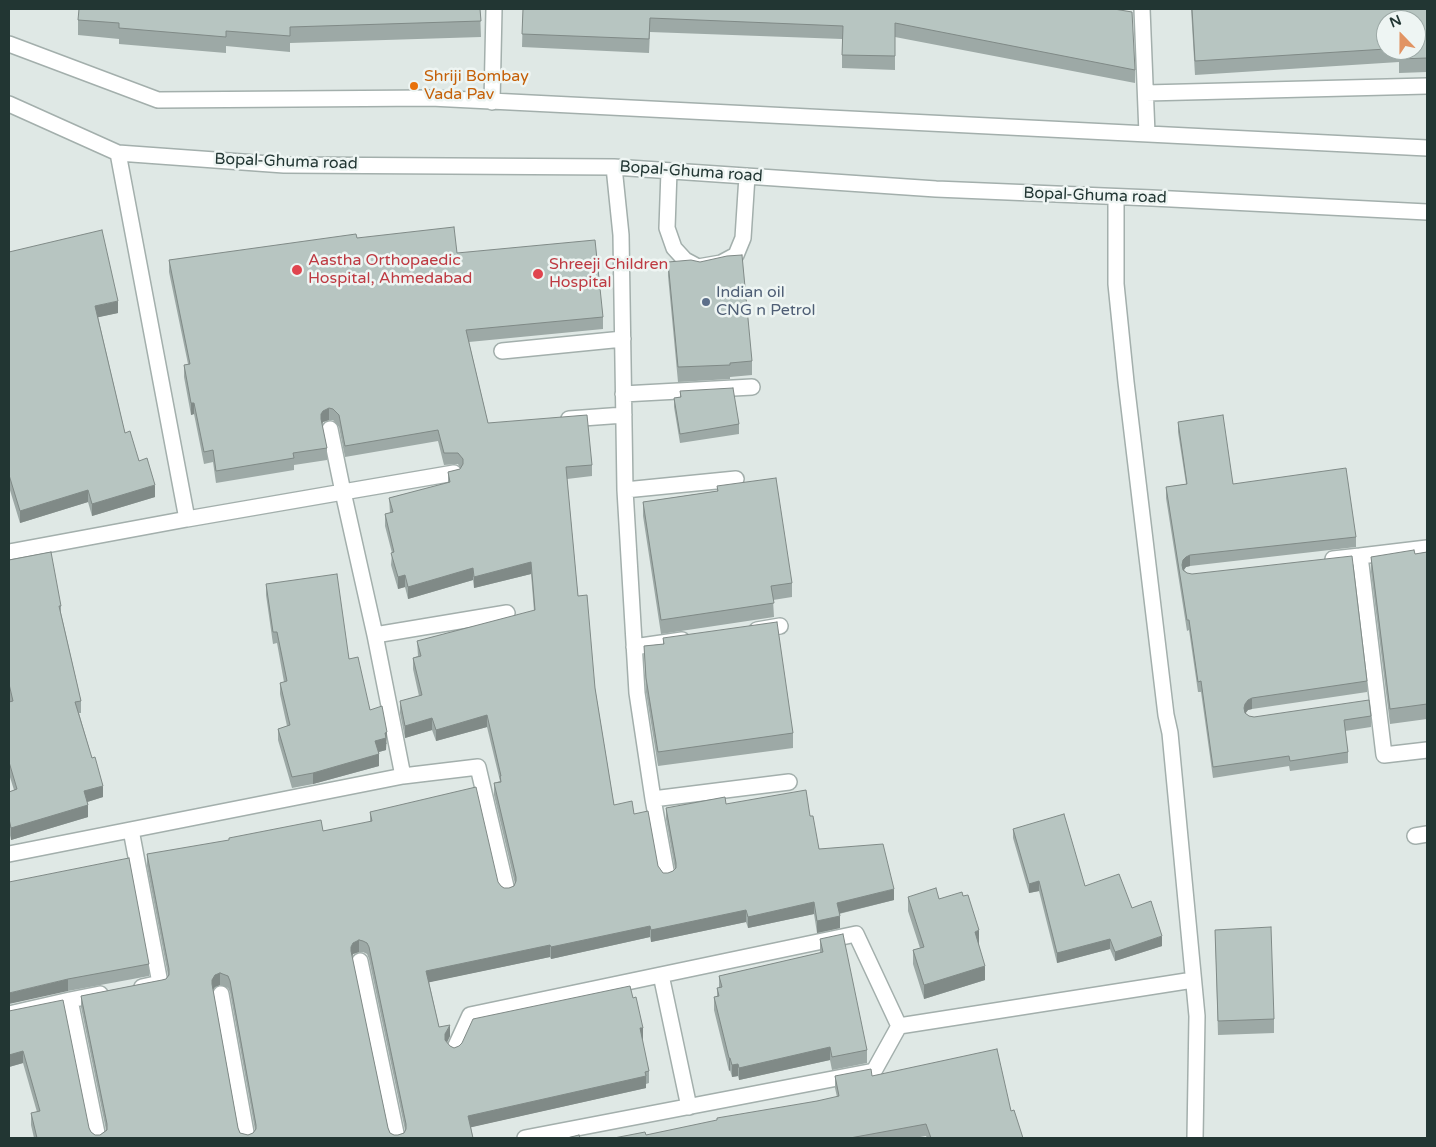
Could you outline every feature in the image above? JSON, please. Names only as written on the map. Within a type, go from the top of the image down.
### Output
[{"type":"street","points":[[492,102],[494,9]]},
{"type":"street","points":[[1142,9],[1147,134]]},
{"type":"street","points":[[9,44],[158,100],[431,98],[1427,148]]},
{"type":"street","points":[[1146,93],[1427,86]]},
{"type":"street","name":"Bopal-Ghuma road","points":[[9,104],[118,153],[284,165],[614,167],[936,189],[1427,212]]},
{"type":"street","points":[[118,153],[187,519]]},
{"type":"street","points":[[614,167],[621,235],[625,490],[637,693],[652,799],[667,876]]},
{"type":"street","points":[[669,171],[667,228],[674,248],[685,260],[698,267],[722,263],[736,255],[744,238],[747,176]]},
{"type":"street","points":[[1116,197],[1116,284],[1166,715],[1170,733],[1197,1016],[1195,1138]]},
{"type":"street","points":[[502,351],[623,339]]},
{"type":"street","points":[[623,394],[752,386]]},
{"type":"street","points":[[558,419],[624,415]]},
{"type":"street","points":[[330,429],[375,635],[403,776]]},
{"type":"street","points":[[9,552],[454,472]]},
{"type":"street","points":[[625,490],[736,480]]},
{"type":"street","points":[[1320,561],[1427,548]]},
{"type":"street","points":[[1360,556],[1372,701],[1384,755],[1427,750]]},
{"type":"street","points":[[375,635],[507,612]]},
{"type":"street","points":[[742,632],[780,626]]},
{"type":"street","points":[[634,647],[695,638]]},
{"type":"street","points":[[9,854],[403,776],[478,767],[507,891]]},
{"type":"street","points":[[652,799],[789,782]]},
{"type":"street","points":[[9,1014],[160,983],[131,830]]},
{"type":"street","points":[[454,1050],[470,1015],[856,934],[899,1026]]},
{"type":"street","points":[[360,961],[397,1138]]},
{"type":"street","points":[[661,975],[689,1107]]},
{"type":"street","points":[[899,1026],[1193,980]]},
{"type":"street","points":[[222,994],[248,1138]]},
{"type":"street","points":[[70,1000],[98,1138]]},
{"type":"street","points":[[525,1138],[874,1071],[899,1026]]},
{"type":"building","points":[[79,9],[480,9],[481,21],[290,27],[290,36],[226,31],[226,37],[119,28],[119,23],[78,20]]},
{"type":"building","points":[[523,9],[1114,9],[1132,12],[1135,70],[895,23],[895,56],[842,55],[843,26],[650,18],[649,39],[522,34]]},
{"type":"building","points":[[1192,9],[1427,9],[1427,58],[1426,10],[1376,10],[1376,50],[1195,61]]},
{"type":"building","points":[[454,227],[457,253],[595,240],[603,317],[466,330],[488,423],[587,415],[592,465],[566,467],[578,596],[587,595],[595,688],[614,805],[632,801],[634,814],[648,811],[658,866],[663,873],[668,873],[676,868],[676,863],[666,808],[725,797],[726,804],[806,790],[810,816],[813,816],[819,849],[883,844],[894,889],[837,903],[840,916],[817,921],[814,902],[748,917],[746,910],[651,930],[650,926],[551,947],[550,945],[426,971],[439,1027],[450,1025],[445,1034],[445,1040],[454,1048],[462,1043],[473,1019],[630,986],[633,998],[636,997],[643,1028],[640,1028],[649,1071],[645,1072],[646,1076],[468,1116],[473,1138],[37,1138],[31,1113],[40,1111],[23,1051],[9,1055],[9,1011],[63,1000],[89,1128],[95,1135],[100,1135],[107,1130],[81,996],[162,980],[166,979],[169,975],[147,854],[229,840],[229,838],[321,820],[323,831],[372,821],[370,812],[476,787],[498,882],[504,888],[509,888],[514,886],[516,881],[494,783],[501,782],[501,776],[487,715],[436,730],[432,718],[405,726],[400,701],[422,695],[413,658],[421,656],[417,641],[535,610],[531,562],[474,577],[473,568],[408,587],[405,575],[398,577],[391,553],[394,552],[385,514],[393,512],[389,498],[450,482],[448,472],[460,469],[463,459],[458,453],[444,453],[438,430],[345,446],[339,415],[329,408],[321,414],[327,448],[293,453],[294,458],[216,471],[213,450],[204,452],[194,403],[191,403],[184,365],[190,364],[169,260],[356,234],[357,238]],"holes":[[[359,940],[367,943],[369,947],[406,1124],[404,1133],[398,1135],[390,1133],[388,1128],[351,951],[353,943]],[[220,973],[228,976],[230,981],[256,1125],[253,1133],[248,1135],[240,1133],[238,1128],[212,984],[215,975]]]},
{"type":"building","points":[[102,230],[118,301],[95,306],[125,433],[130,431],[139,461],[147,458],[155,485],[92,504],[88,490],[20,511],[9,475],[9,252]]},
{"type":"building","points":[[742,255],[752,361],[730,363],[730,365],[678,367],[668,262],[691,260],[700,262]]},
{"type":"building","points":[[733,388],[739,424],[680,434],[674,398],[681,397],[680,391]]},
{"type":"building","points":[[1223,415],[1233,484],[1346,468],[1356,537],[1190,555],[1183,560],[1182,565],[1183,570],[1192,574],[1352,556],[1367,681],[1252,698],[1248,700],[1244,708],[1245,713],[1254,717],[1369,700],[1371,716],[1344,720],[1348,752],[1290,761],[1289,756],[1213,767],[1201,681],[1198,682],[1166,487],[1187,484],[1178,422]]},
{"type":"building","points":[[776,478],[792,583],[771,586],[774,603],[661,620],[643,502],[718,491],[717,486]]},
{"type":"building","points":[[1414,550],[1415,554],[1427,552],[1427,704],[1390,709],[1371,557]]},
{"type":"building","points":[[51,552],[61,606],[59,606],[81,701],[75,702],[92,758],[95,757],[103,786],[84,791],[88,805],[11,828],[9,792],[17,789],[9,762],[9,702],[13,701],[9,684],[9,560]]},
{"type":"building","points":[[337,574],[349,659],[358,657],[370,710],[382,706],[387,732],[385,733],[386,738],[375,741],[379,754],[313,773],[292,777],[278,729],[290,725],[280,683],[287,681],[277,632],[273,632],[266,584]]},
{"type":"building","points":[[777,622],[793,733],[658,752],[646,678],[644,646],[664,644],[663,638]]},
{"type":"building","points":[[1064,814],[1085,886],[1119,874],[1132,908],[1151,901],[1162,936],[1115,952],[1110,939],[1057,953],[1039,881],[1029,884],[1013,829]]},
{"type":"building","points":[[129,858],[149,964],[68,979],[9,993],[9,882]]},
{"type":"building","points":[[936,888],[939,899],[962,892],[963,896],[968,895],[979,930],[975,932],[985,966],[924,985],[913,950],[924,947],[908,897]]},
{"type":"building","points":[[1271,927],[1274,1019],[1218,1021],[1215,930]]},
{"type":"building","points":[[843,934],[867,1050],[832,1057],[830,1047],[739,1068],[738,1064],[732,1065],[714,997],[719,996],[717,988],[722,987],[719,976],[823,952],[820,939]]},
{"type":"building","points":[[997,1049],[1011,1111],[1014,1110],[1023,1138],[931,1138],[926,1124],[850,1138],[614,1138],[645,1132],[646,1135],[717,1120],[717,1118],[839,1096],[835,1076],[871,1069],[872,1076]]},
{"type":"building","points":[[579,1135],[580,1138],[567,1138]]},
{"type":"place","name":"Shriji Bombay Vada Pav","points":[[414,86]]},
{"type":"place","name":"Aastha Orthopaedic Hospital, Ahmedabad","points":[[297,270]]},
{"type":"place","name":"Shreeji Children Hospital","points":[[538,274]]},
{"type":"place","name":"Indian oil CNG n Petrol","points":[[706,302]]}]
